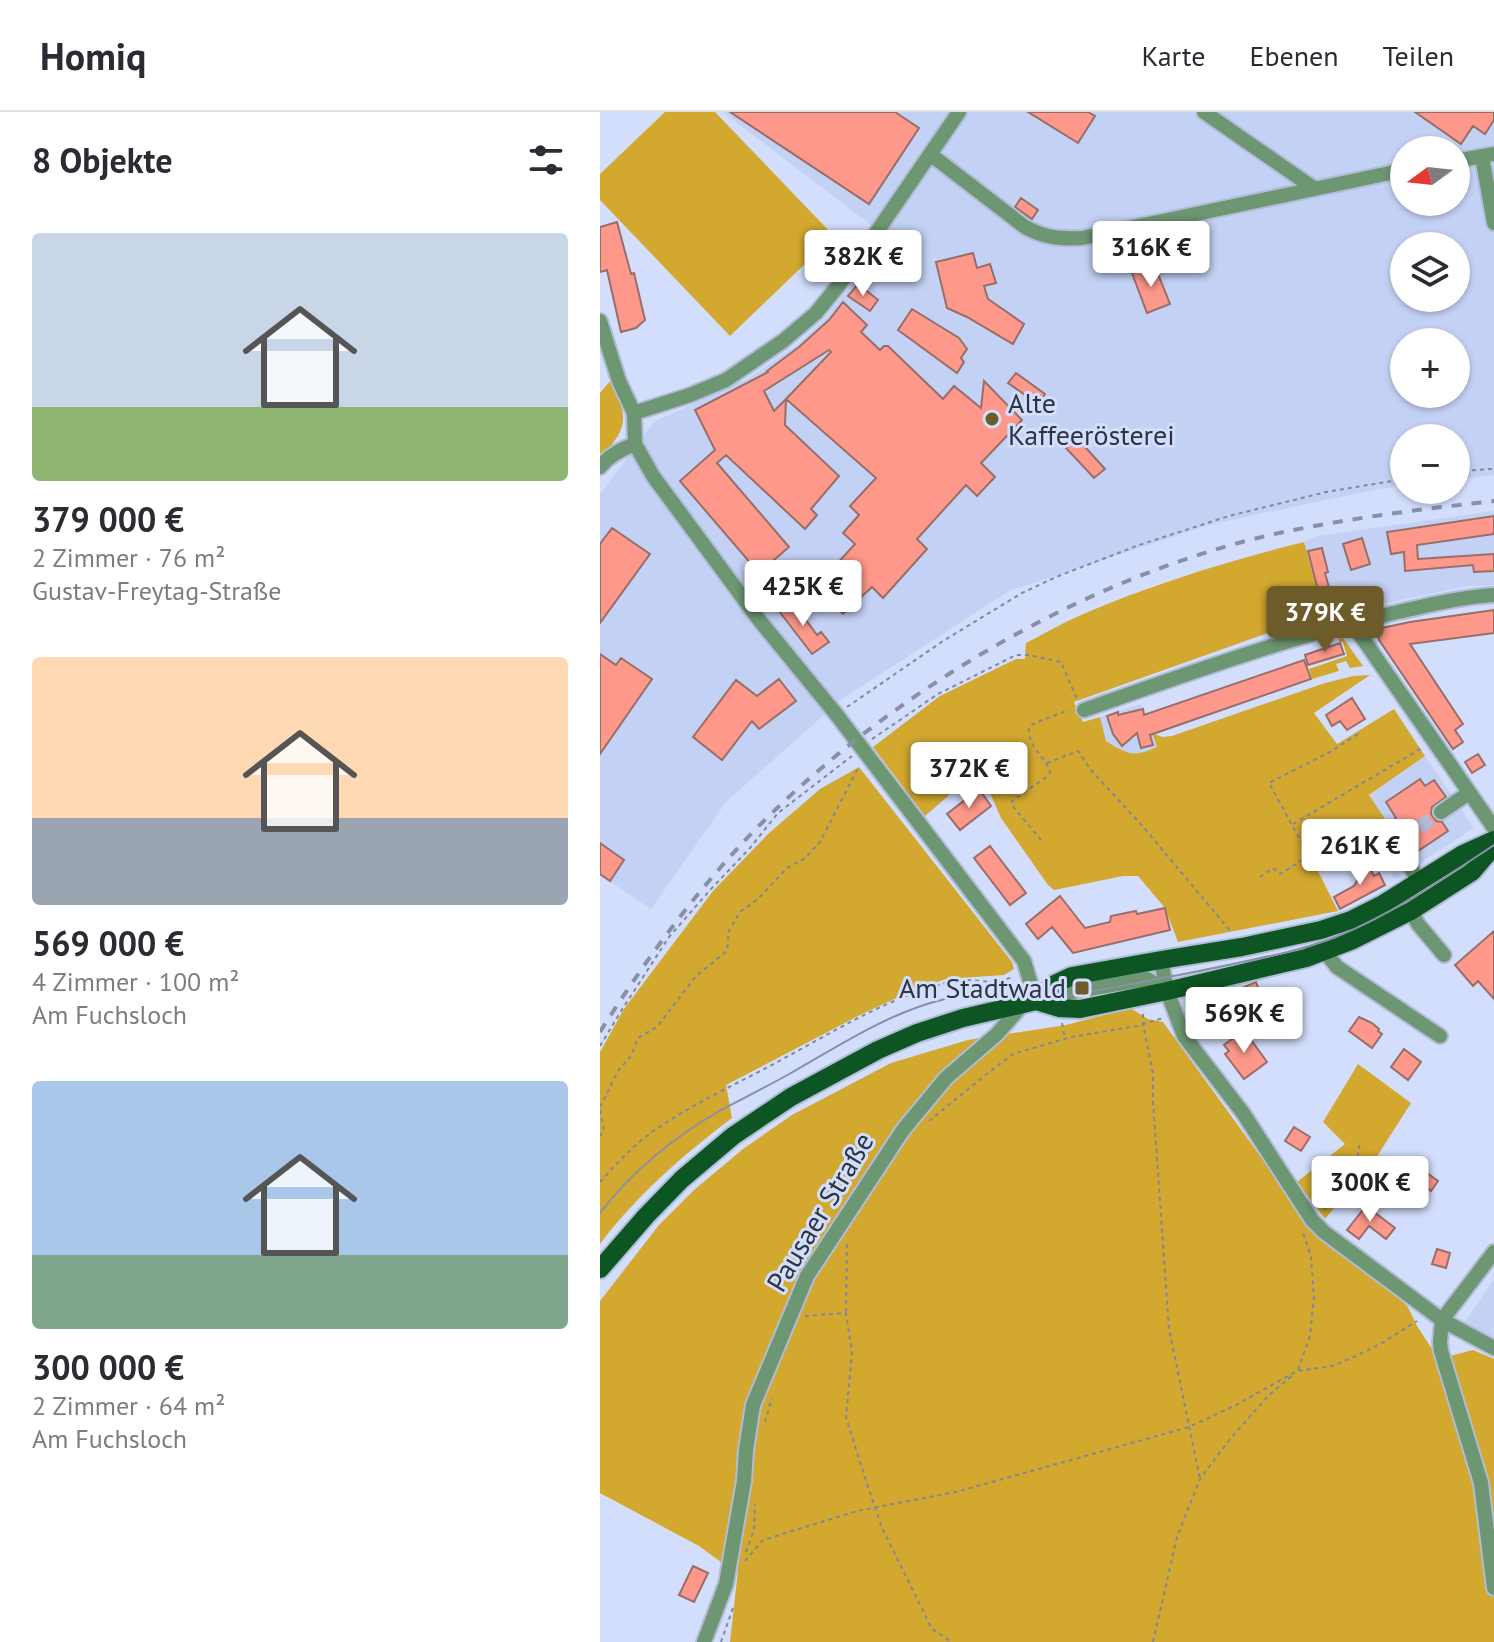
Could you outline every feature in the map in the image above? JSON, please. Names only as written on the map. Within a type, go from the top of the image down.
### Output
[{"type":"main road","name":"Pausaer Straße","points":[[600,1269],[682,1179],[733,1136],[791,1097],[857,1060],[917,1033],[1029,1002],[1072,976],[1301,936],[1351,920],[1419,883],[1463,854],[1494,843]]},
{"type":"main road","name":"Pausaer Straße","points":[[1029,1002],[1080,1009],[1327,951],[1378,929],[1472,872],[1494,843]]},
{"type":"street","points":[[634,413],[726,380],[783,341],[816,313],[847,275],[959,112]]},
{"type":"street","points":[[1204,112],[1315,189]]},
{"type":"street","points":[[930,154],[1025,227],[1041,235],[1062,239],[1082,238],[1390,173]]},
{"type":"street","points":[[1488,156],[1494,223]]},
{"type":"street","points":[[600,321],[619,381],[634,413],[635,444],[674,506],[1024,961],[1029,972],[1029,1002],[1147,979],[1167,991]]},
{"type":"street","points":[[600,467],[619,450],[635,444]]},
{"type":"street","points":[[1082,707],[1352,623],[1469,597],[1494,595]]},
{"type":"street","points":[[1352,623],[1494,828]]},
{"type":"street","points":[[1441,812],[1469,793]]},
{"type":"street","points":[[1402,840],[1400,846],[1419,883]]},
{"type":"street","points":[[1411,911],[1444,955]]},
{"type":"street","points":[[1327,951],[1337,967],[1440,1036]]},
{"type":"street","points":[[1147,979],[1161,960]]},
{"type":"street","points":[[1161,960],[1167,991],[1184,1036],[1243,1113],[1307,1225],[1324,1232],[1437,1316],[1494,1348]]},
{"type":"street","name":"Pausaer Straße","points":[[713,1639],[744,1481],[753,1405],[807,1276],[903,1130],[946,1078],[1029,1002]]},
{"type":"street","points":[[1494,1252],[1437,1316],[1441,1351],[1481,1483],[1494,1588]]},
{"type":"path","points":[[1470,470],[1494,469]]},
{"type":"path","points":[[836,714],[943,641],[1022,593],[1056,577],[1139,545],[1229,516],[1326,492],[1390,481]]},
{"type":"path","points":[[600,1046],[669,937],[778,813],[861,747],[938,694],[1016,655],[1061,662],[1074,696],[1082,707],[1029,727],[1030,740],[1050,769],[1048,776],[1011,804],[1041,840]]},
{"type":"path","points":[[1260,877],[1273,868],[1280,874],[1309,856],[1269,783],[1358,734]]},
{"type":"path","points":[[1291,825],[1433,741]]},
{"type":"path","points":[[600,1136],[604,1130],[600,1108],[618,1071],[631,1056],[638,1038],[657,1027],[696,976],[727,951],[729,931],[740,912],[820,842],[859,767],[861,747]]},
{"type":"path","points":[[1047,763],[1078,751],[1091,770],[1226,924],[1242,947]]},
{"type":"path","points":[[600,1182],[648,1136],[681,1114],[855,1020],[913,993],[950,982],[998,982],[1029,972]]},
{"type":"path","points":[[1144,1005],[1143,1024],[1153,1074],[1169,1329],[1200,1479]]},
{"type":"path","points":[[930,1120],[1013,1054],[1071,1037],[1175,1015]]},
{"type":"path","points":[[1062,1021],[1065,1040]]},
{"type":"path","points":[[1153,1642],[1177,1537],[1200,1479],[1268,1396],[1297,1371],[1310,1336],[1314,1297],[1307,1225],[1321,1214],[1356,1167],[1360,1142]]},
{"type":"path","points":[[847,1230],[846,1313],[852,1352],[846,1417],[882,1528],[932,1629],[952,1642]]},
{"type":"path","points":[[803,1316],[846,1313]]},
{"type":"path","points":[[755,1500],[754,1530],[743,1563],[763,1540],[857,1511],[956,1492],[1189,1427],[1297,1371],[1332,1366],[1437,1316]]},
{"type":"path","points":[[764,1430],[771,1400]]},
{"type":"path","points":[[713,1639],[734,1603]]},
{"type":"shaded area","points":[[665,112],[715,112],[834,236],[730,336],[600,200],[600,174]]},
{"type":"shaded area","points":[[723,112],[1494,112],[1494,475],[1470,478],[1470,424],[1390,424],[1390,488],[1212,524],[1009,591],[842,699],[726,802],[651,909],[600,875],[600,494],[654,422],[747,379],[797,345],[826,317],[888,238]]},
{"type":"shaded area","points":[[612,379],[623,422],[621,430],[600,460],[600,393]]},
{"type":"shaded area","points":[[1494,511],[1494,585],[1468,586],[1325,616],[1304,542],[1317,536]]},
{"type":"shaded area","points":[[1304,542],[1325,616],[1265,634],[1074,702],[1083,722],[1100,717],[1106,741],[1125,752],[1142,753],[1157,747],[1152,733],[1162,737],[1172,736],[1325,683],[1370,675],[1314,713],[1337,744],[1394,709],[1425,756],[1369,795],[1385,819],[1362,834],[1358,829],[1340,839],[1334,831],[1306,847],[1338,911],[1178,942],[1165,908],[1138,876],[1123,876],[1054,890],[1001,818],[983,777],[955,790],[925,816],[873,747],[940,696],[1016,659],[1025,659],[1026,643],[1074,618],[1191,574]]},
{"type":"shaded area","points":[[1343,638],[1363,666],[1350,668],[1346,661],[1336,664],[1339,671],[1312,679],[1309,669],[1347,656],[1343,642],[1338,639]]},
{"type":"shaded area","points":[[1141,704],[1157,747],[1141,754],[1127,753],[1106,741],[1100,717]]},
{"type":"shaded area","points":[[1425,756],[1474,828],[1395,879],[1378,854],[1366,861],[1350,834],[1358,829],[1362,834],[1384,819],[1369,796]]},
{"type":"shaded area","points":[[859,767],[1012,962],[1014,969],[1004,975],[946,979],[916,989],[726,1085],[732,1118],[662,1176],[600,1244],[600,1052],[624,1009],[713,891],[768,834],[820,789]]},
{"type":"shaded area","points":[[1130,1008],[1148,1019],[1163,1022],[1298,1208],[1408,1307],[1434,1352],[1450,1356],[1473,1350],[1494,1359],[1494,1642],[730,1642],[738,1570],[600,1493],[600,1301],[659,1225],[694,1190],[743,1149],[792,1115],[891,1063],[968,1040],[1066,1025]]},
{"type":"shaded area","points":[[1358,1064],[1411,1103],[1376,1158],[1325,1219],[1297,1182],[1345,1144],[1323,1122]]},
{"type":"shaded area","points":[[1494,1279],[1494,1342],[1462,1326]]},
{"type":"building","points":[[730,112],[895,112],[919,128],[869,204]]},
{"type":"building","points":[[1028,112],[1088,112],[1095,116],[1078,143]]},
{"type":"building","points":[[1415,112],[1494,112],[1494,120],[1485,134],[1473,126],[1466,136],[1450,136]]},
{"type":"building","points":[[1021,198],[1038,210],[1032,219],[1015,207]]},
{"type":"building","points":[[617,222],[645,320],[636,328],[621,332],[607,270],[600,272],[600,227]]},
{"type":"building","points":[[973,253],[977,268],[990,264],[996,283],[984,286],[988,299],[1024,324],[1013,344],[947,308],[936,262]]},
{"type":"building","points":[[1154,264],[1170,304],[1147,313],[1132,273]]},
{"type":"building","points":[[858,284],[878,300],[870,311],[848,296]]},
{"type":"building","points":[[843,302],[867,325],[861,332],[880,350],[888,346],[943,399],[954,386],[981,408],[984,381],[1022,420],[981,463],[995,477],[977,496],[966,485],[917,539],[927,549],[883,598],[872,587],[843,614],[815,588],[855,544],[843,533],[859,515],[850,506],[876,478],[786,399],[785,425],[839,476],[811,509],[817,515],[805,529],[726,455],[717,463],[789,547],[759,573],[680,481],[715,450],[695,410],[768,372],[829,320]],"holes":[[[829,350],[831,352],[774,411],[764,391]]]},
{"type":"building","points":[[912,309],[959,338],[967,349],[957,373],[898,330]]},
{"type":"building","points":[[1016,373],[1045,394],[1038,404],[1008,383]]},
{"type":"building","points":[[1077,438],[1105,469],[1094,478],[1066,448]]},
{"type":"building","points":[[1494,516],[1494,534],[1417,545],[1418,559],[1494,554],[1494,571],[1474,572],[1473,565],[1405,571],[1404,552],[1391,554],[1387,532]]},
{"type":"building","points":[[612,528],[650,554],[600,623],[600,544]]},
{"type":"building","points":[[1362,538],[1370,564],[1351,570],[1343,544]]},
{"type":"building","points":[[1322,548],[1331,595],[1320,598],[1308,551]]},
{"type":"building","points":[[792,601],[817,635],[821,632],[829,642],[812,654],[779,611]]},
{"type":"building","points":[[1494,610],[1494,633],[1410,644],[1463,724],[1455,730],[1463,742],[1453,749],[1379,640],[1378,633],[1382,628],[1410,622]]},
{"type":"building","points":[[1340,643],[1344,654],[1308,665],[1305,655]]},
{"type":"building","points":[[600,654],[616,665],[621,658],[652,679],[600,754]]},
{"type":"building","points":[[1304,660],[1311,679],[1150,735],[1153,745],[1141,748],[1137,733],[1122,746],[1113,734],[1107,716],[1143,709],[1144,715]]},
{"type":"building","points":[[779,679],[796,701],[759,729],[752,721],[722,760],[693,737],[736,680],[757,696]]},
{"type":"building","points":[[1352,698],[1365,719],[1347,730],[1340,721],[1332,726],[1326,715]]},
{"type":"building","points":[[1478,754],[1485,765],[1472,773],[1465,762]]},
{"type":"building","points":[[1420,779],[1425,786],[1434,780],[1446,797],[1432,807],[1431,814],[1448,831],[1415,853],[1410,834],[1399,830],[1391,841],[1369,855],[1360,842],[1396,818],[1386,802]]},
{"type":"building","points":[[979,789],[991,806],[960,830],[947,814]]},
{"type":"building","points":[[600,843],[624,860],[610,881],[600,874]]},
{"type":"building","points":[[990,846],[1026,893],[1010,905],[974,858]]},
{"type":"building","points":[[1368,864],[1374,876],[1379,873],[1385,885],[1340,909],[1334,897],[1354,886],[1358,879],[1354,871]]},
{"type":"building","points":[[1060,896],[1085,928],[1110,922],[1111,916],[1165,908],[1170,930],[1073,953],[1052,927],[1038,939],[1026,924]]},
{"type":"building","points":[[1494,931],[1494,999],[1478,981],[1473,986],[1455,965]]},
{"type":"building","points":[[1256,982],[1262,998],[1238,1008],[1232,992]]},
{"type":"building","points":[[1359,1017],[1372,1023],[1382,1034],[1372,1048],[1349,1031]]},
{"type":"building","points":[[1244,1030],[1267,1062],[1244,1079],[1225,1054],[1229,1051],[1224,1045]]},
{"type":"building","points":[[1404,1049],[1421,1062],[1408,1080],[1391,1067]]},
{"type":"building","points":[[1294,1127],[1310,1137],[1301,1151],[1285,1141]]},
{"type":"building","points":[[1419,1167],[1438,1181],[1431,1191],[1412,1176]]},
{"type":"building","points":[[1366,1206],[1395,1228],[1386,1239],[1369,1226],[1359,1239],[1347,1230]]},
{"type":"building","points":[[1437,1249],[1450,1253],[1446,1268],[1432,1264]]},
{"type":"building","points":[[693,1566],[708,1573],[694,1602],[679,1595]]},
{"type":"tunnel","points":[[1402,840],[1441,812]]},
{"type":"tram line","points":[[600,1213],[640,1169],[687,1131],[905,1012],[959,996],[1055,998],[1308,946],[1378,918],[1494,845]]},
{"type":"railway","points":[[600,1032],[670,930],[750,835],[804,783],[863,734],[994,647],[1063,610],[1134,578],[1207,552],[1332,523],[1494,501]]},
{"type":"place","name":"Alte Kaffeerösterei","points":[[992,419]]},
{"type":"place","name":"Am Stadtwald","points":[[1082,988]]}]
